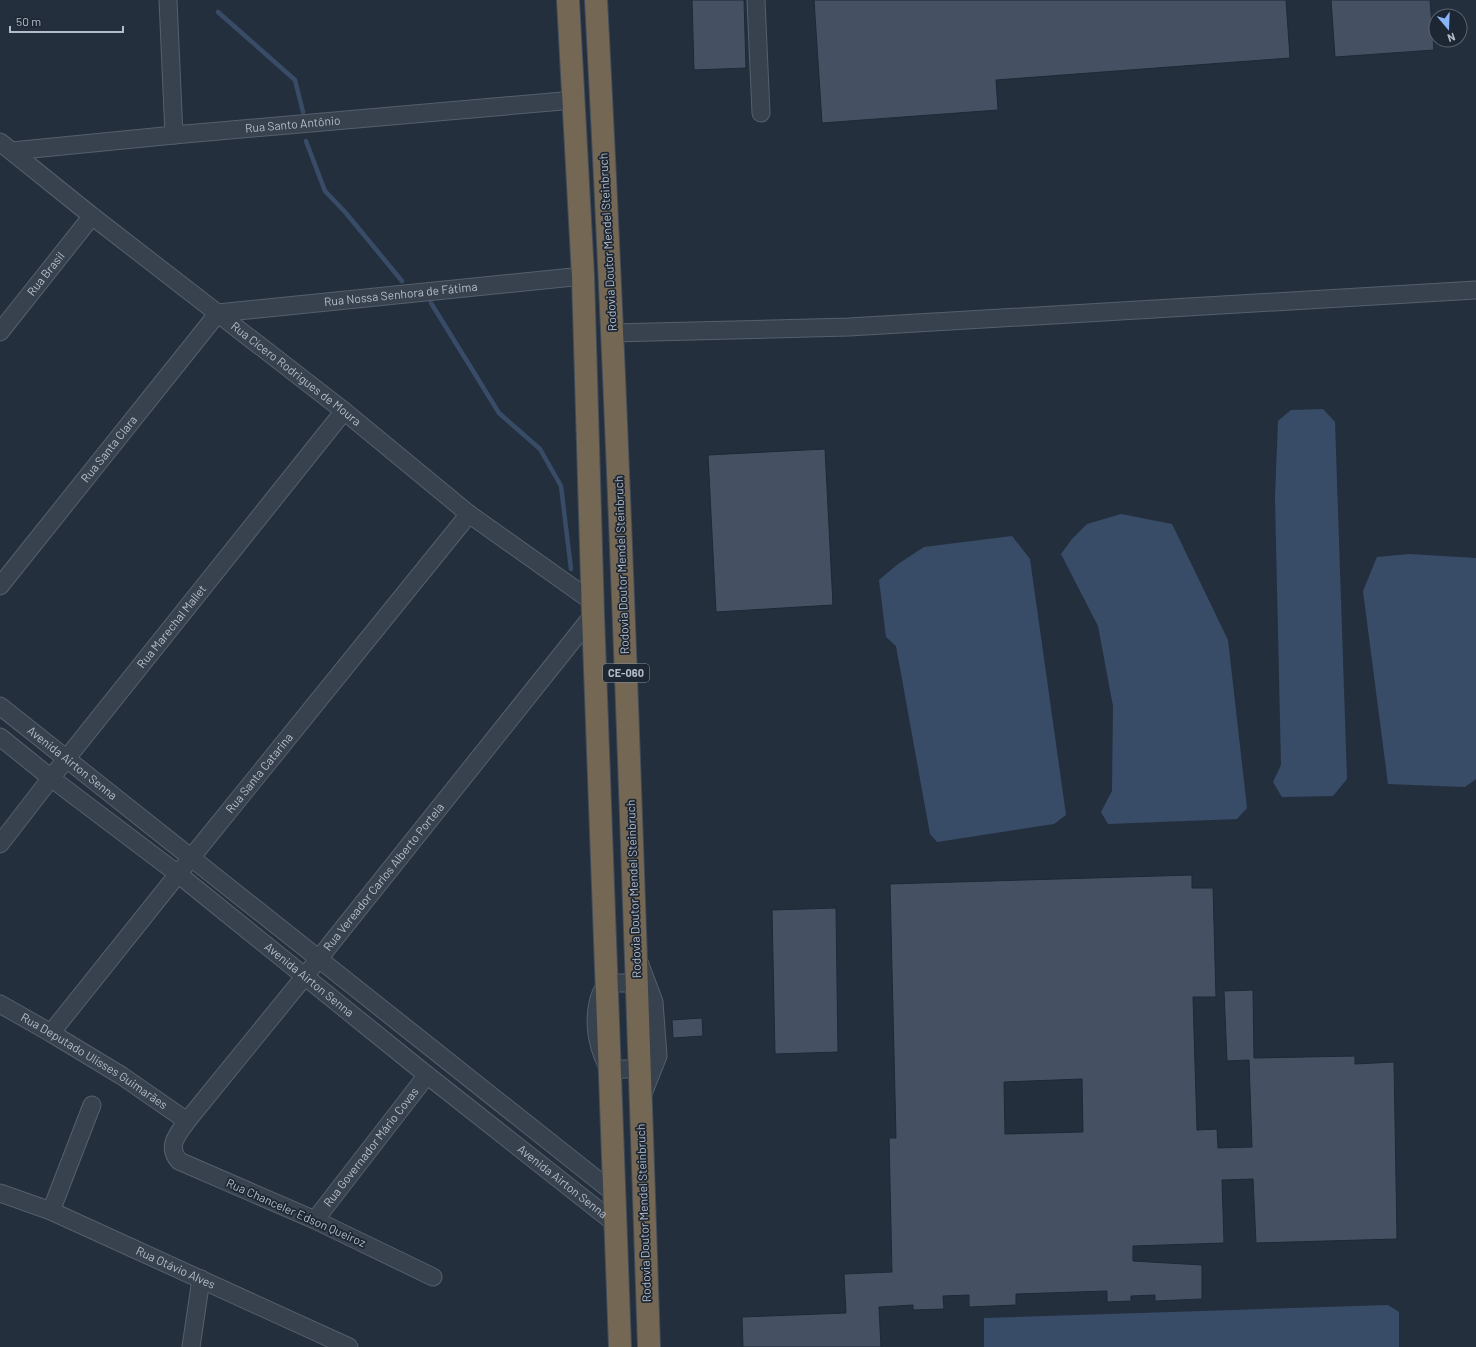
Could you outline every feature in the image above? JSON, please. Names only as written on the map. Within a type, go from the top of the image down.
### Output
[{"type":"highway","name":"CE-060","points":[[568,0],[583,276],[593,608],[620,1347]]},
{"type":"highway","name":"Rodovia Doutor Mendel Steinbruch","points":[[596,0],[612,333],[638,984],[649,1347]]},
{"type":"street","points":[[168,0],[174,135]]},
{"type":"street","points":[[756,0],[761,113]]},
{"type":"street","name":"Rua Santo Antônio","points":[[6,147],[174,135],[574,100]]},
{"type":"street","name":"Rua Cícero Rodrigues de Moura","points":[[6,147],[92,216],[344,411],[469,514],[593,608]]},
{"type":"street","name":"Rua Brasil","points":[[0,332],[92,216]]},
{"type":"street","name":"Rua Nossa Senhora de Fátima","points":[[218,313],[583,276]]},
{"type":"street","points":[[612,333],[849,327],[1476,290]]},
{"type":"street","name":"Rua Santa Clara","points":[[0,586],[218,313]]},
{"type":"street","name":"Rua Marechal Mallet","points":[[0,844],[344,411]]},
{"type":"street","name":"Rua Santa Catarina","points":[[51,1033],[190,858],[469,514]]},
{"type":"street","name":"Rua Vereador Carlos Alberto Portela","points":[[175,1140],[187,1121],[305,976],[593,608]]},
{"type":"street","name":"Avenida Airton Senna","points":[[0,706],[614,1193]]},
{"type":"street","name":"Avenida Airton Senna","points":[[0,737],[51,778],[178,874],[403,1056],[616,1224]]},
{"type":"street","points":[[636,954],[654,1002],[658,1056],[641,1100]]},
{"type":"street","points":[[607,983],[638,984]]},
{"type":"street","name":"Rua Deputado Ulisses Guimarães","points":[[0,1004],[122,1076],[187,1121]]},
{"type":"street","points":[[403,1056],[417,1037]]},
{"type":"street","points":[[610,1070],[640,1068]]},
{"type":"street","name":"Rua Governador Mário Covas","points":[[315,1220],[427,1075]]},
{"type":"street","points":[[51,1211],[92,1105]]},
{"type":"street","name":"Rua Chanceler Edson Queiroz","points":[[175,1140],[174,1155],[179,1161],[315,1220],[433,1277]]},
{"type":"street","name":"Rua Otávio Alves","points":[[0,1193],[51,1211],[349,1347]]},
{"type":"street","points":[[191,1347],[201,1279]]},
{"type":"water","points":[[1323,409],[1335,422],[1347,779],[1333,796],[1282,797],[1273,782],[1281,765],[1275,497],[1278,421],[1291,410]]},
{"type":"water","points":[[1121,514],[1172,524],[1228,640],[1247,808],[1237,819],[1108,824],[1101,812],[1112,791],[1113,706],[1098,626],[1061,554],[1072,539],[1087,524]]},
{"type":"water","points":[[1012,536],[1030,559],[1066,815],[1054,824],[937,842],[930,834],[896,646],[886,637],[879,580],[898,564],[924,547]]},
{"type":"water","points":[[1409,554],[1476,558],[1476,779],[1465,787],[1388,784],[1363,591],[1377,557]]},
{"type":"water","points":[[1388,1305],[1399,1312],[1399,1347],[984,1347],[984,1318]]},
{"type":"building","points":[[692,0],[744,0],[746,68],[694,70]]},
{"type":"building","points":[[814,0],[1286,0],[1290,58],[996,80],[998,110],[822,123]]},
{"type":"building","points":[[1331,0],[1430,0],[1431,8],[1428,8],[1428,48],[1434,48],[1434,50],[1335,57]]},
{"type":"building","points":[[825,449],[833,605],[716,612],[708,455]]},
{"type":"building","points":[[1192,875],[1192,888],[1213,888],[1216,997],[1193,997],[1197,1130],[1217,1129],[1218,1148],[1252,1147],[1249,1060],[1227,1061],[1224,991],[1253,990],[1254,1058],[1355,1056],[1355,1064],[1394,1062],[1397,1239],[1256,1243],[1253,1179],[1222,1180],[1224,1243],[1133,1246],[1133,1261],[1202,1265],[1202,1299],[1155,1301],[1155,1295],[1131,1296],[1131,1301],[1107,1302],[1107,1291],[1016,1294],[1016,1305],[969,1307],[969,1295],[943,1296],[944,1309],[913,1310],[913,1305],[879,1307],[881,1347],[743,1347],[742,1317],[846,1313],[844,1274],[892,1272],[889,1138],[896,1138],[890,884]],"holes":[[[1082,1079],[1083,1132],[1005,1134],[1004,1082]]]},
{"type":"building","points":[[836,908],[838,1052],[775,1054],[772,910]]},
{"type":"building","points":[[702,1018],[703,1036],[673,1038],[672,1020]]},
{"type":"waterway","points":[[218,12],[295,80],[303,112]]},
{"type":"waterway","points":[[306,141],[325,191],[345,212],[402,281]]},
{"type":"waterway","points":[[431,303],[499,413],[540,449],[561,486],[571,569]]}]
